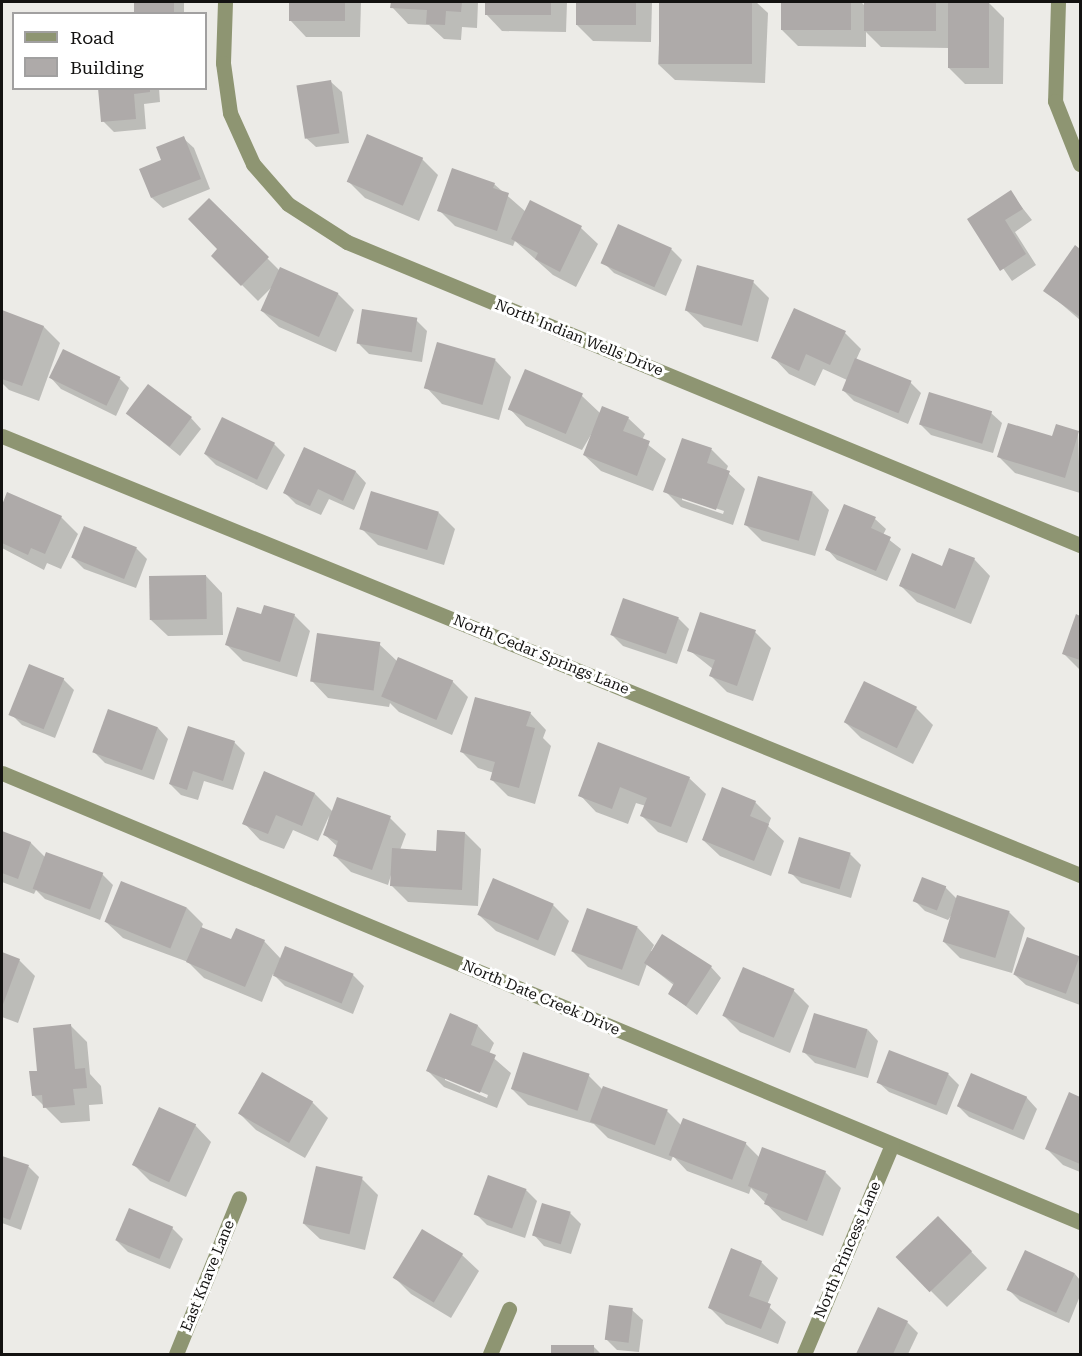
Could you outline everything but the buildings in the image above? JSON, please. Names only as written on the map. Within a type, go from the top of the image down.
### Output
[{"type":"street","name":"North Indian Wells Drive","points":[[225,2],[223,63],[230,113],[253,164],[288,204],[348,242],[1080,545]]},
{"type":"street","points":[[1058,2],[1055,101],[1080,164]]},
{"type":"street","name":"North Cedar Springs Lane","points":[[2,435],[1080,875]]},
{"type":"street","name":"North Date Creek Drive","points":[[2,774],[1080,1222]]},
{"type":"street","name":"North Princess Lane","points":[[804,1354],[892,1145]]},
{"type":"street","name":"East Knave Lane","points":[[176,1354],[239,1198]]},
{"type":"street","points":[[490,1354],[509,1309]]}]
